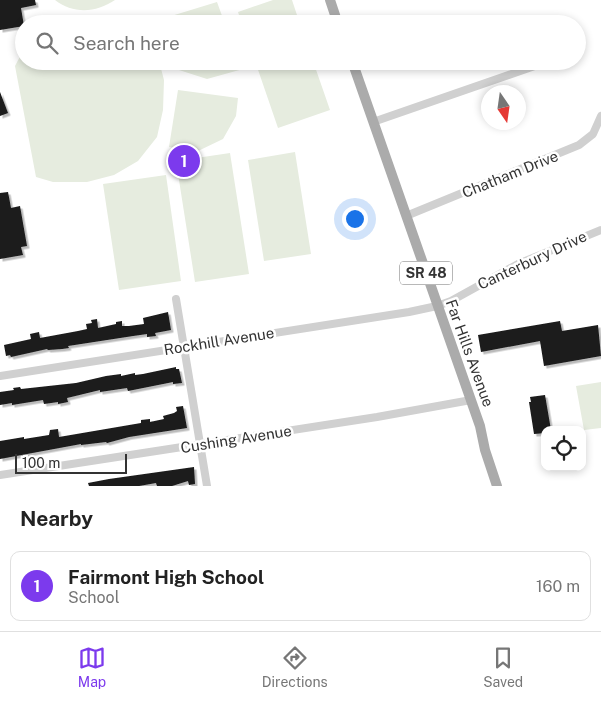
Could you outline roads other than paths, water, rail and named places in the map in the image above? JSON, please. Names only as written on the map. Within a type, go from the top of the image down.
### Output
[{"type":"main road","points":[[330,0],[335,15]]},
{"type":"main road","name":"Far Hills Avenue","points":[[355,70],[480,426],[484,450],[497,486]]},
{"type":"street","points":[[373,122],[523,70]]},
{"type":"street","name":"Chatham Drive","points":[[406,216],[579,146],[593,134],[601,116]]},
{"type":"street","name":"Canterbury Drive","points":[[437,306],[451,301],[518,264],[601,230]]},
{"type":"street","points":[[176,299],[208,486]]},
{"type":"street","name":"Rockhill Avenue","points":[[0,376],[437,306]]},
{"type":"street","name":"Cushing Avenue","points":[[0,475],[377,417],[471,400]]},
{"type":"place","name":"Fairmont High School","points":[[184,161]]}]
